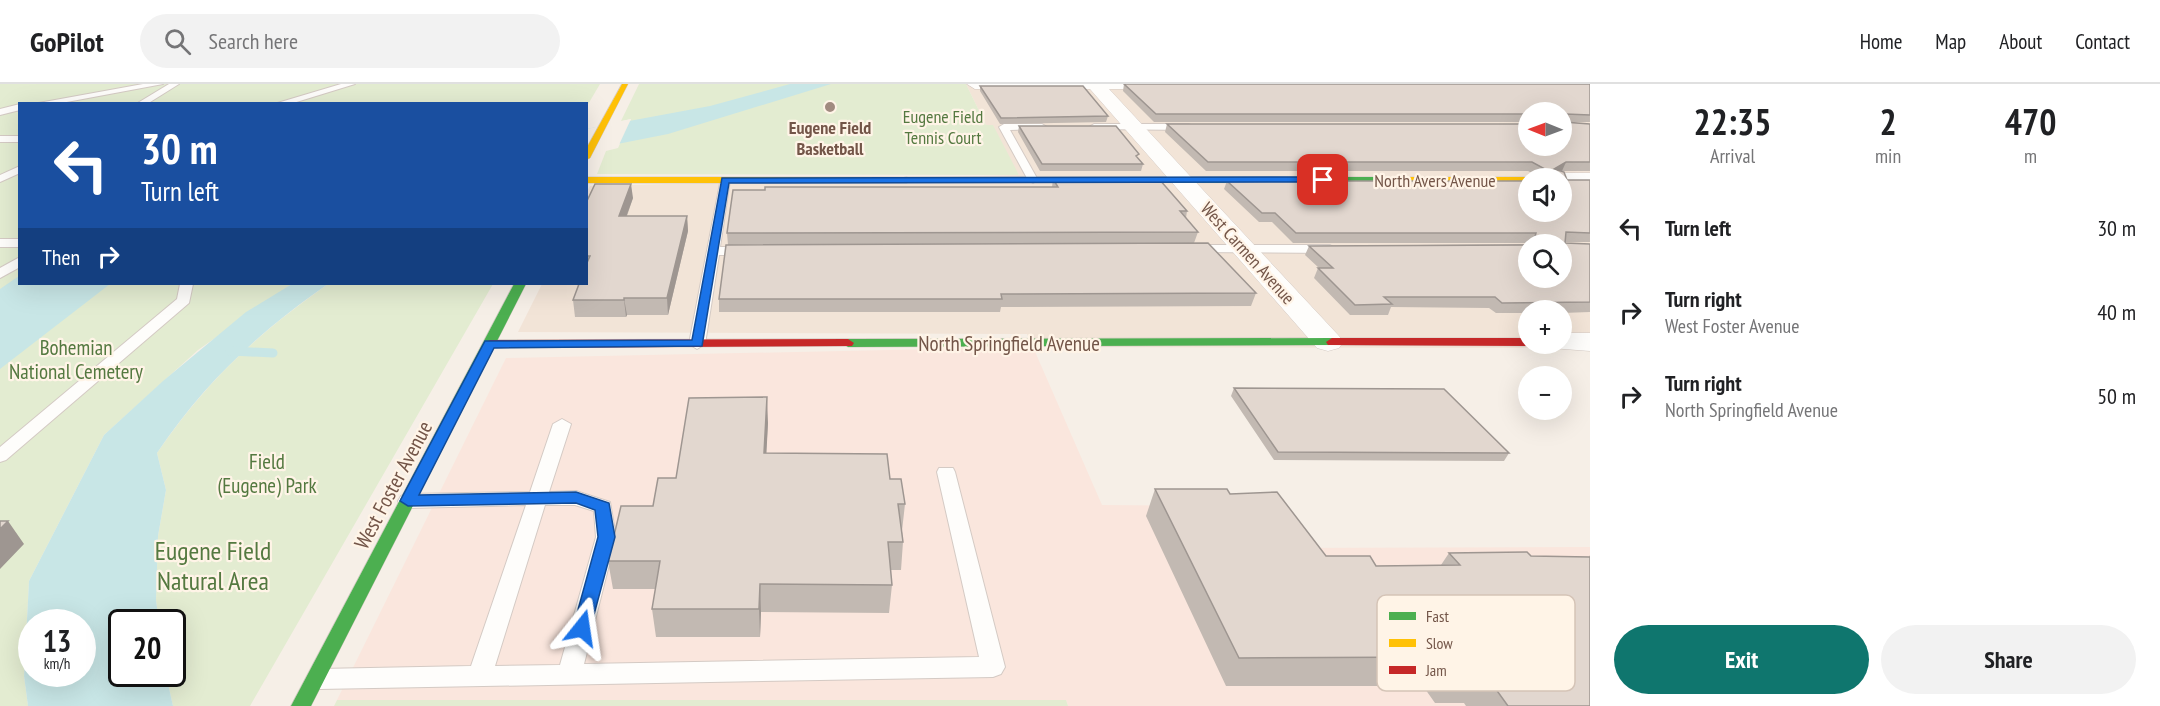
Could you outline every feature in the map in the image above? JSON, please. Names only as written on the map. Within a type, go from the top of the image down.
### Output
[{"type":"street","points":[[588,155],[625,84]]},
{"type":"street","points":[[975,84],[1188,84]]},
{"type":"street","name":"West Carmen Avenue","points":[[1095,84],[1328,342]]},
{"type":"street","name":"North Avers Avenue","points":[[588,180],[1518,180]]},
{"type":"street","points":[[1572,180],[1590,180]]},
{"type":"street","name":"West Foster Avenue","points":[[301,706],[520,285]]},
{"type":"street","name":"North Springfield Avenue","points":[[490,344],[1518,342]]},
{"type":"street","points":[[1572,342],[1590,342]]},
{"type":"lane","points":[[49,102],[156,84]]},
{"type":"lane","points":[[144,102],[175,84]]},
{"type":"lane","points":[[285,102],[351,84]]},
{"type":"lane","points":[[329,102],[351,84]]},
{"type":"lane","points":[[0,112],[18,108]]},
{"type":"lane","points":[[1033,180],[1004,127],[1051,127]]},
{"type":"lane","points":[[1086,127],[1205,127]]},
{"type":"lane","points":[[0,139],[18,139]]},
{"type":"lane","points":[[0,179],[18,170]]},
{"type":"lane","points":[[698,344],[725,180]]},
{"type":"lane","points":[[0,243],[18,243]]},
{"type":"lane","points":[[1178,249],[1344,249]]},
{"type":"lane","points":[[713,251],[761,251]]},
{"type":"lane","points":[[0,274],[18,262]]},
{"type":"lane","points":[[0,456],[184,300],[186,285]]},
{"type":"lane","points":[[480,676],[562,424]]},
{"type":"lane","points":[[315,679],[993,667],[946,472]]},
{"type":"lane","points":[[408,501],[576,498],[603,507],[606,537],[570,674]]},
{"type":"shaded area","points":[[966,84],[1590,84],[1590,348],[1572,348],[1572,300],[1518,300],[1518,348],[1033,347],[1027,334],[518,332],[542,285],[588,285],[588,190],[590,186],[1019,175],[986,125]]},
{"type":"shaded area","points":[[1033,347],[1102,505],[1219,506],[1243,548],[1590,547],[1590,706],[1068,706],[1066,700],[337,700],[506,358]]},
{"type":"green space","name":"Bohemian National Cemetery","points":[[0,84],[600,84],[588,104],[588,102],[18,102],[18,285],[291,285],[198,350],[104,435],[29,581],[28,609],[18,609],[18,687],[25,687],[28,706],[0,706]]},
{"type":"green space","name":"Eugene Field Tennis Court","points":[[639,84],[966,84],[986,125],[993,125],[1019,175],[597,174],[606,151],[618,148],[631,119],[621,121]]},
{"type":"green space","name":"Field (Eugene) Park","points":[[327,285],[492,285],[250,706],[173,706],[169,687],[186,687],[186,609],[157,609],[158,536],[166,490],[157,453],[195,402],[215,380],[278,322]]},
{"type":"green space","points":[[337,700],[1066,700],[1068,706],[334,706]]},
{"type":"water","points":[[790,84],[831,84],[668,134],[588,150],[588,129],[710,106]]},
{"type":"water","points":[[18,277],[18,285],[109,285],[0,369],[0,289]]},
{"type":"water","points":[[290,285],[327,285],[279,321],[235,360],[194,403],[157,453],[166,490],[158,536],[157,609],[108,609],[108,687],[169,687],[173,706],[28,706],[25,687],[96,687],[96,609],[28,609],[29,581],[104,435],[163,381],[246,312]]},
{"type":"pier","points":[[631,119],[618,147],[588,153],[588,129]]},
{"type":"building","points":[[1124,84],[1590,84],[1590,115],[1572,114],[1572,102],[1518,102],[1518,114],[1156,114]]},
{"type":"building","points":[[980,86],[1083,86],[1108,116],[1001,118]]},
{"type":"building","points":[[1572,123],[1590,124],[1590,162],[1566,162],[1556,168],[1543,168],[1532,162],[1208,162],[1167,124],[1518,124],[1518,156],[1572,156]]},
{"type":"building","points":[[1019,126],[1116,126],[1139,154],[1136,156],[1143,164],[1042,164]]},
{"type":"building","points":[[1053,179],[1159,179],[1187,211],[1180,211],[1198,232],[727,233],[733,190],[765,190],[765,187],[1058,187]]},
{"type":"building","points":[[1572,180],[1590,180],[1590,233],[1296,233],[1275,213],[1262,213],[1227,181],[1518,181],[1518,222],[1572,222]]},
{"type":"building","points":[[595,184],[631,184],[619,216],[687,216],[667,298],[573,300],[579,285],[588,285],[590,256],[588,256],[588,199]]},
{"type":"building","points":[[1208,243],[1256,293],[1001,294],[1002,299],[719,299],[726,245]]},
{"type":"building","points":[[1572,243],[1590,244],[1590,302],[1518,300],[1518,303],[1502,303],[1495,297],[1384,297],[1392,304],[1355,305],[1318,268],[1333,268],[1309,246],[1518,245],[1518,288],[1572,288]]},
{"type":"building","points":[[1234,388],[1444,389],[1509,453],[1278,452]]},
{"type":"building","points":[[767,397],[764,453],[887,454],[890,479],[901,479],[905,504],[898,504],[903,542],[888,542],[892,585],[760,584],[759,609],[652,609],[660,561],[608,561],[621,506],[653,506],[658,478],[676,478],[689,398]]},
{"type":"building","points":[[1155,489],[1227,489],[1230,494],[1277,492],[1326,556],[1370,556],[1376,566],[1460,565],[1449,553],[1527,552],[1531,556],[1590,557],[1590,706],[1508,706],[1497,691],[1575,691],[1575,595],[1377,595],[1377,657],[1239,658]]},
{"type":"building","points":[[0,521],[8,521],[0,529]]},
{"type":"waterway","points":[[230,351],[273,353]]},
{"type":"traffic: fast","points":[[907,180],[1405,180]]},
{"type":"traffic: fast","points":[[301,706],[519,285]]},
{"type":"traffic: fast","points":[[848,343],[1332,342]]},
{"type":"traffic: slow","points":[[588,154],[625,84]]},
{"type":"traffic: slow","points":[[588,180],[907,180]]},
{"type":"traffic: slow","points":[[1405,180],[1518,180]]},
{"type":"traffic: jam","points":[[1332,342],[1518,342]]},
{"type":"traffic: jam","points":[[490,344],[848,343]]},
{"type":"place","name":"Eugene Field Basketball","points":[[830,107]]},
{"type":"route","points":[[582,628],[606,537],[603,507],[576,498],[408,501],[490,344],[698,344],[725,180],[1323,180]]},
{"type":"park label","name":"Eugene Field Natural Area","points":[[213,565]]}]
